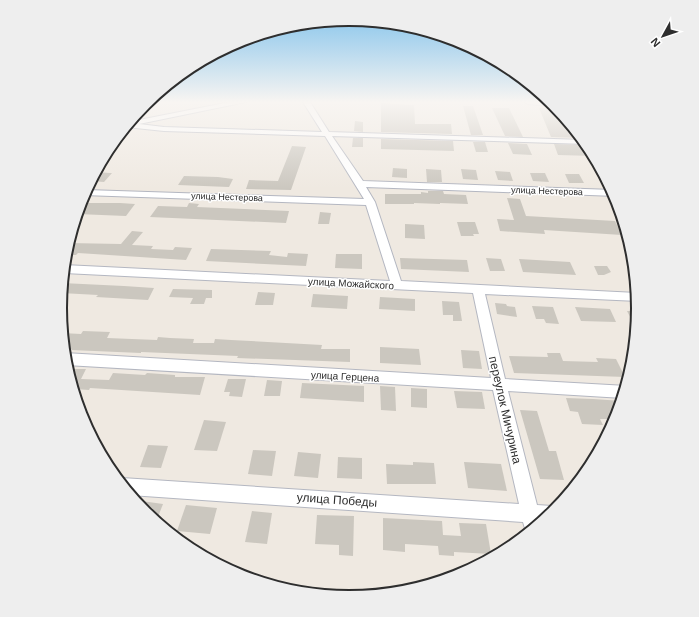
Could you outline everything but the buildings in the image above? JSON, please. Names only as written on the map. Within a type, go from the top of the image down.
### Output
[{"type":"street","points":[[229,131],[577,142]]},
{"type":"street","points":[[325,131],[370,202],[397,285]]},
{"type":"street","name":"улица Нестерова","points":[[360,184],[607,194]]},
{"type":"street","name":"улица Нестерова","points":[[92,193],[370,202]]},
{"type":"street","name":"улица Можайского","points":[[69,269],[631,297]]},
{"type":"street","name":"переулок Мичурина","points":[[478,289],[499,385],[533,524]]},
{"type":"street","name":"улица Герцена","points":[[71,359],[619,392]]},
{"type":"street","name":"улица Победы","points":[[130,487],[543,514]]}]
